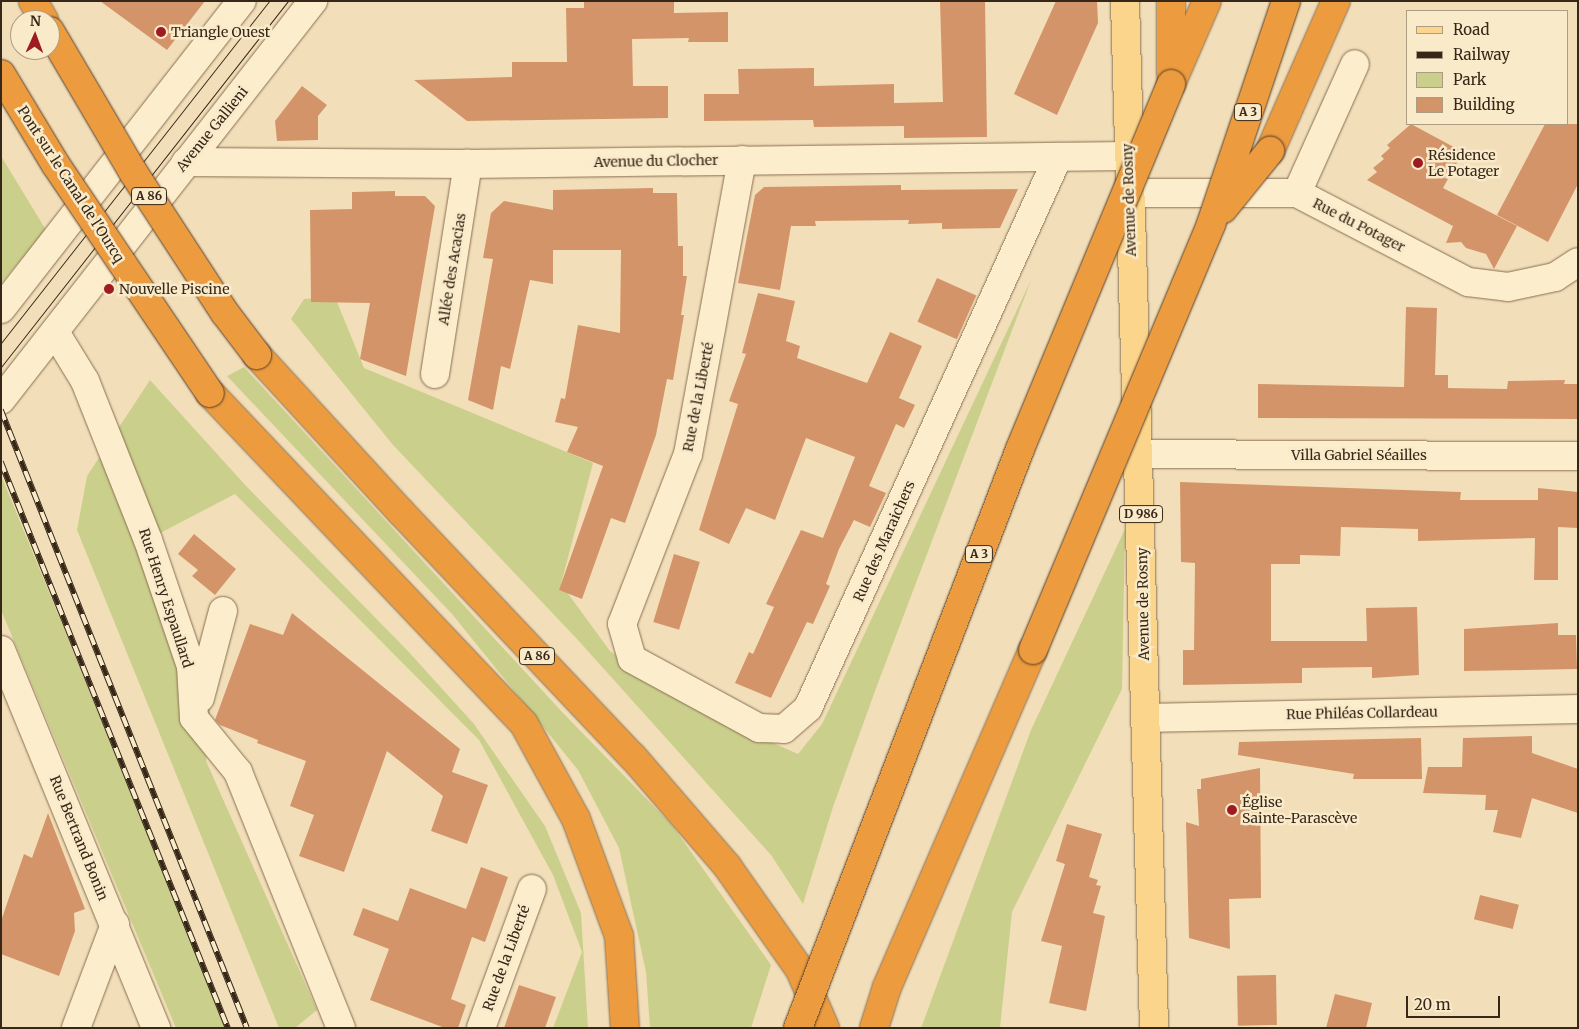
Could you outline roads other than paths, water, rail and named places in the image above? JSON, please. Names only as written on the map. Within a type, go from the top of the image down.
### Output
[{"type":"highway","points":[[1171,1],[1171,84]]},
{"type":"highway","name":"A 3","points":[[798,1028],[1020,449],[1207,1]]},
{"type":"highway","name":"A 3","points":[[874,1028],[887,987],[1037,641],[1211,224],[1286,1]]},
{"type":"highway","points":[[1211,224],[1270,151],[1336,1]]},
{"type":"highway","name":"A 86","points":[[60,48],[133,172],[225,313],[257,355],[400,511],[633,757],[727,866],[800,970],[824,1028]]},
{"type":"highway","name":"Pont sur le Canal de l'Ourcq","points":[[1,74],[56,165],[210,393],[524,724],[576,819],[619,936],[625,1028]]},
{"type":"main road","name":"Avenue de Rosny","points":[[1125,1],[1128,193],[1140,454],[1154,1028]]},
{"type":"street","points":[[1,309],[242,1]]},
{"type":"street","name":"Avenue Gallieni","points":[[1,400],[314,1]]},
{"type":"street","points":[[1297,193],[1355,64]]},
{"type":"street","name":"Avenue du Clocher","points":[[186,162],[468,164],[1127,156]]},
{"type":"street","name":"Rue des Maraichers","points":[[622,624],[632,659],[759,728],[784,728],[808,708],[1058,157]]},
{"type":"street","name":"Rue de la Liberté","points":[[622,624],[688,454],[742,160]]},
{"type":"street","name":"Allée des Acacias","points":[[435,374],[468,164]]},
{"type":"street","name":"Rue du Potager","points":[[1128,193],[1297,193],[1468,282],[1508,287],[1555,277],[1578,262]]},
{"type":"street","name":"Rue Henry Espaullard","points":[[55,332],[85,381],[148,540],[191,666],[194,718]]},
{"type":"street","name":"Villa Gabriel Séailles","points":[[1140,454],[1578,456]]},
{"type":"street","points":[[223,611],[194,718],[238,772],[341,1028]]},
{"type":"street","name":"Rue Bertrand Bonin","points":[[1,650],[115,924],[156,1028]]},
{"type":"street","name":"Rue Philéas Collardeau","points":[[1146,718],[1578,709]]},
{"type":"street","name":"Rue de la Liberté","points":[[481,1028],[532,889]]},
{"type":"street","points":[[76,1028],[115,924]]},
{"type":"tram line","points":[[1,343],[269,1]]},
{"type":"tram line","points":[[1,367],[288,1]]},
{"type":"railway","points":[[1,410],[247,1028]]},
{"type":"railway","points":[[1,462],[228,1028]]},
{"type":"place","name":"Triangle Ouest","points":[[161,32]]},
{"type":"place","name":"Résidence Le Potager","points":[[1418,163]]},
{"type":"place","name":"Nouvelle Piscine","points":[[109,289]]},
{"type":"place","name":"Église Sainte-Parascève","points":[[1232,810]]}]
